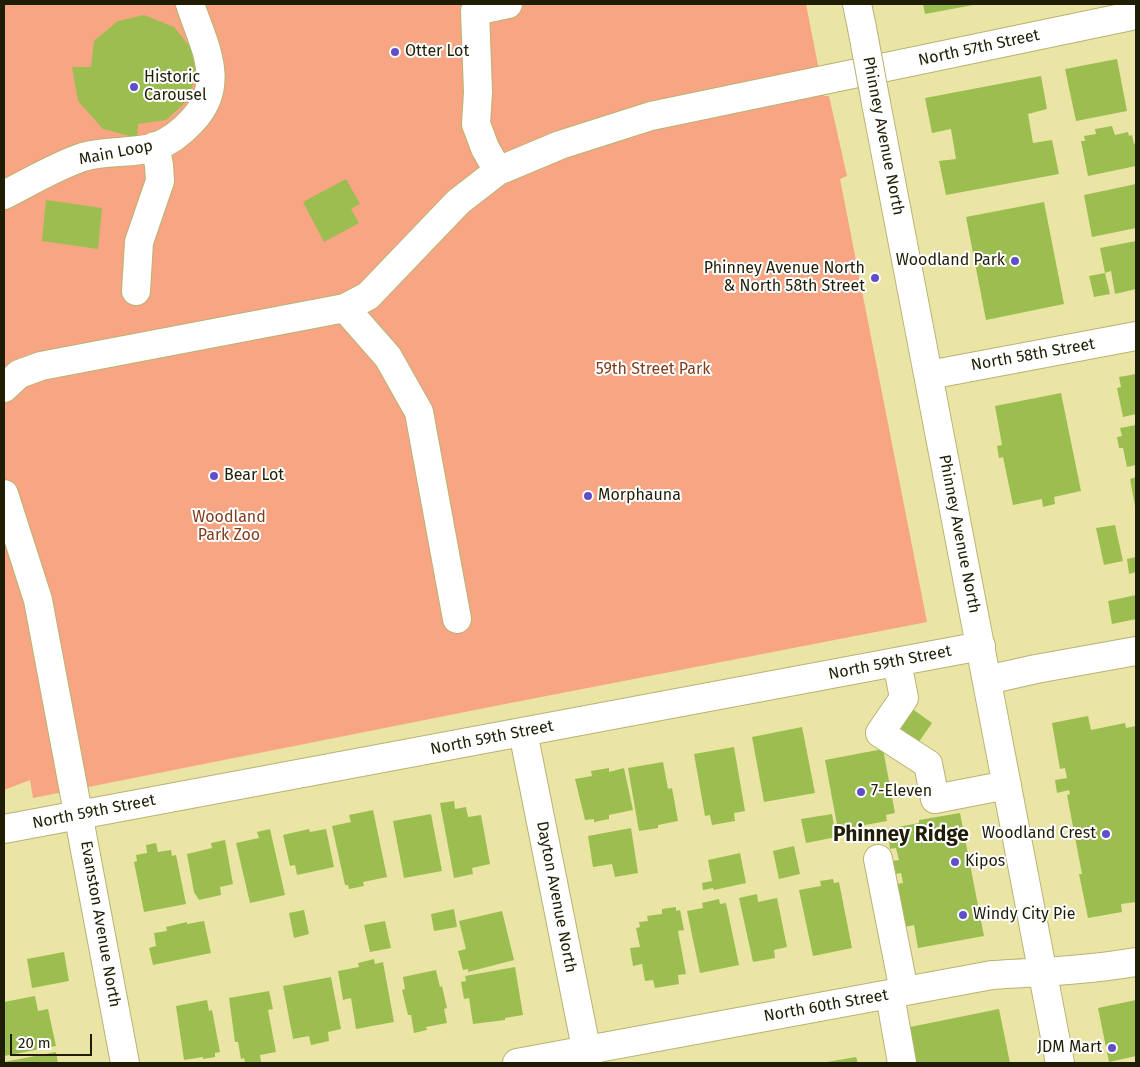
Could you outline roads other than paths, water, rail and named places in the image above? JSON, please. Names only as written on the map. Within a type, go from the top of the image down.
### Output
[{"type":"street","name":"Main Loop","points":[[4,194],[85,157],[156,146],[179,134],[189,126],[197,117],[209,92],[211,81],[208,55],[190,4]]},
{"type":"street","points":[[498,171],[485,148],[476,124],[478,92],[475,11],[508,4]]},
{"type":"street","name":"North 57th Street","points":[[4,388],[19,374],[40,366],[345,308],[368,296],[458,202],[498,171],[560,145],[651,116],[1136,15]]},
{"type":"street","name":"Phinney Avenue North","points":[[860,16],[929,374],[969,595],[1060,1063]]},
{"type":"street","points":[[136,291],[139,242],[144,224],[155,201],[160,181],[156,146]]},
{"type":"street","points":[[345,308],[388,357],[419,412],[457,618]]},
{"type":"street","name":"North 58th Street","points":[[929,374],[1136,336]]},
{"type":"street","name":"Evanston Avenue North","points":[[4,494],[38,600],[125,1063]]},
{"type":"street","name":"North 59th Street","points":[[4,829],[980,646]]},
{"type":"street","points":[[987,680],[1136,651]]},
{"type":"street","points":[[897,662],[904,698],[880,733],[928,764],[935,800],[1007,786]]},
{"type":"street","name":"Dayton Avenue North","points":[[523,732],[588,1056]]},
{"type":"street","points":[[878,859],[897,993],[902,1063]]},
{"type":"street","name":"North 60th Street","points":[[517,1063],[588,1056],[992,975],[1042,973],[1136,962]]},
{"type":"place","name":"Otter Lot","points":[[395,52]]},
{"type":"place","name":"Historic Carousel","points":[[134,87]]},
{"type":"place","name":"Woodland Park","points":[[1015,261]]},
{"type":"place","name":"Phinney Avenue North & North 58th Street","points":[[875,278]]},
{"type":"place","name":"Bear Lot","points":[[214,476]]},
{"type":"place","name":"Morphauna","points":[[588,496]]},
{"type":"place","name":"7-Eleven","points":[[861,792]]},
{"type":"place","name":"Woodland Crest","points":[[1106,834]]},
{"type":"place","name":"Kipos","points":[[955,862]]},
{"type":"place","name":"Windy City Pie","points":[[963,915]]},
{"type":"place","name":"JDM Mart","points":[[1112,1048]]},
{"type":"district","name":"Phinney Ridge","points":[[901,835]]},
{"type":"park label","name":"59th Street Park","points":[[653,370]]},
{"type":"park label","name":"Woodland Park Zoo","points":[[229,527]]}]
